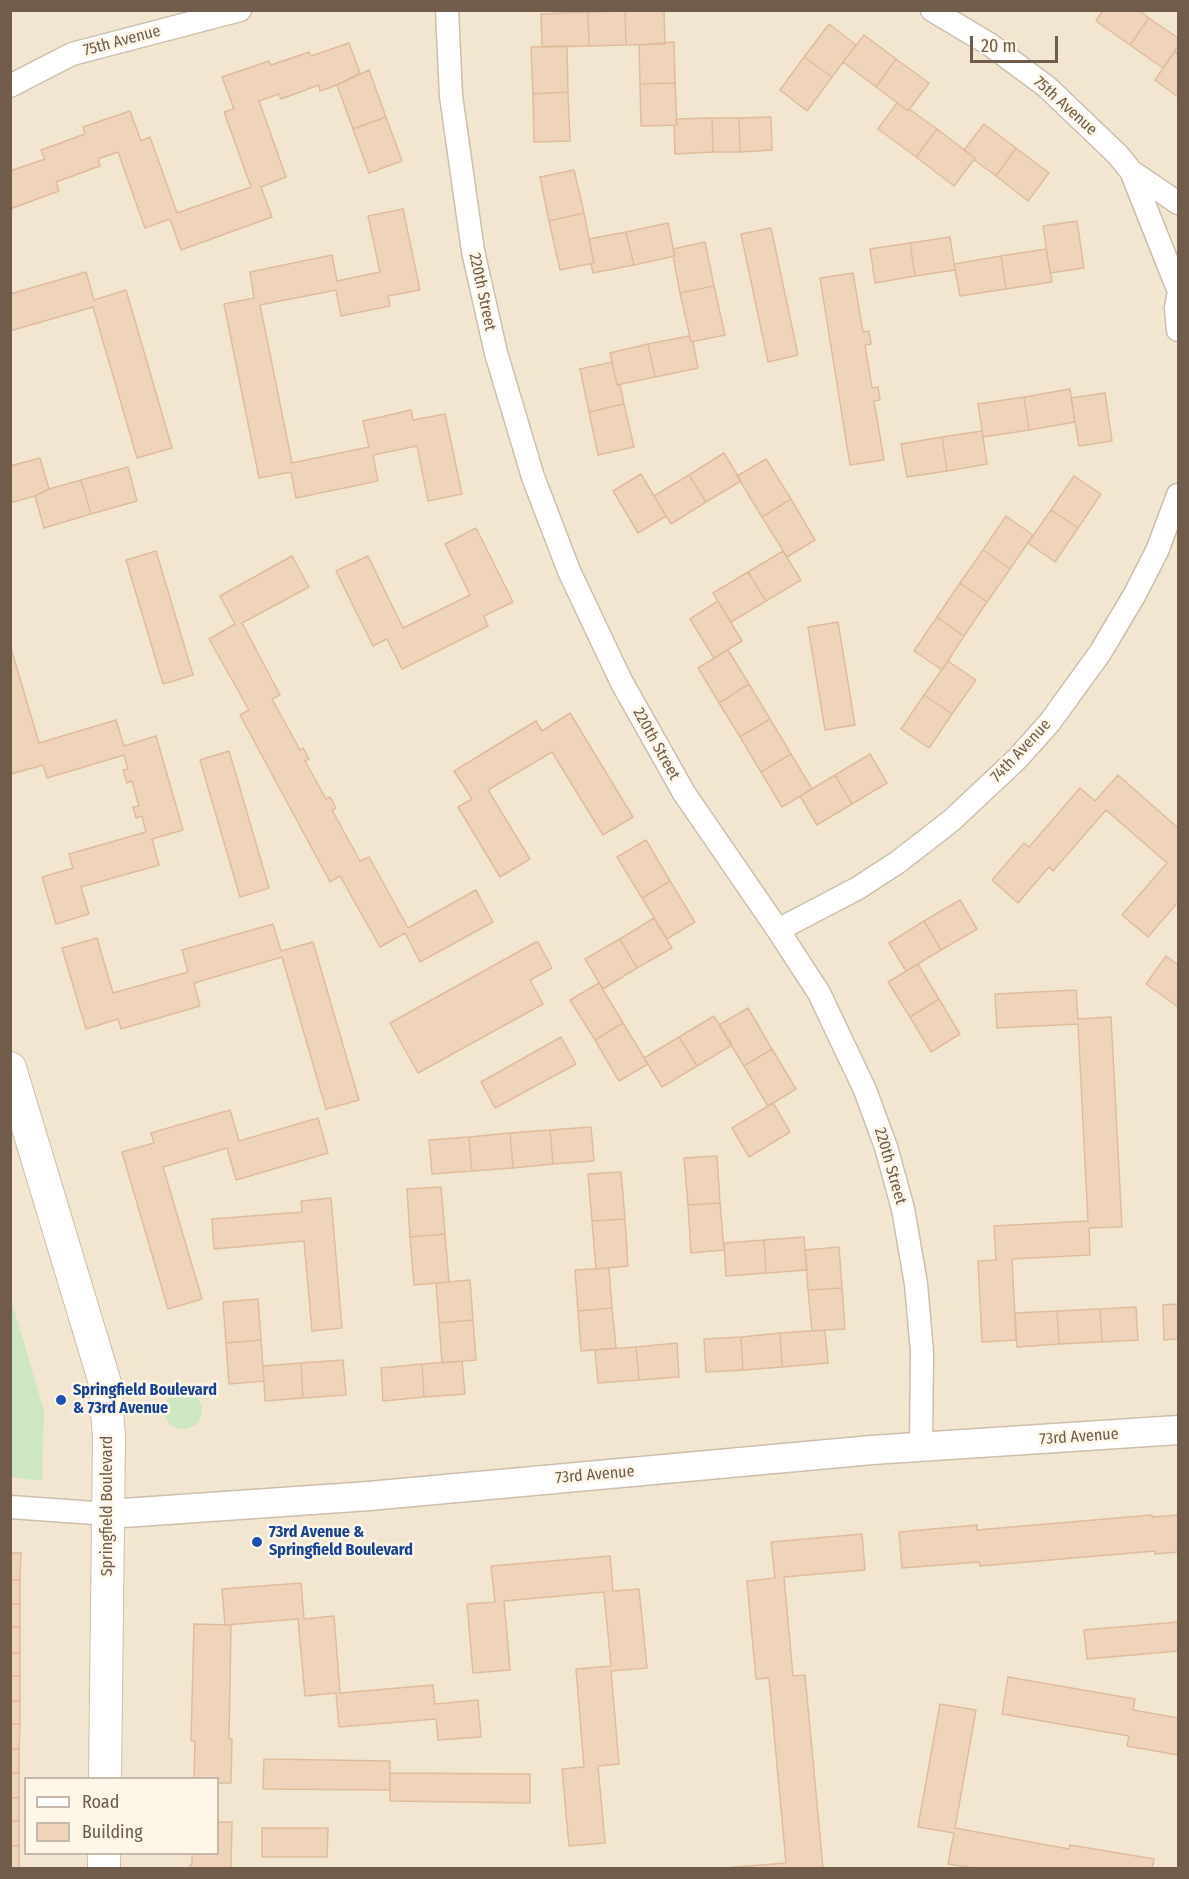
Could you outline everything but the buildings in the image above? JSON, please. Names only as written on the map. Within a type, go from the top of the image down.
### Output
[{"type":"main road","name":"Springfield Boulevard","points":[[10,1068],[105,1383],[109,1438],[105,1777]]},
{"type":"street","name":"75th Avenue","points":[[10,86],[72,54],[240,10]]},
{"type":"street","name":"220th Street","points":[[447,10],[451,96],[473,251],[496,353],[533,477],[569,571],[621,681],[684,793],[819,993],[866,1090],[886,1147],[903,1209],[916,1284],[922,1352],[921,1447]]},
{"type":"street","name":"75th Avenue","points":[[932,10],[989,44],[1047,87],[1118,155],[1131,171],[1179,289]]},
{"type":"street","name":"75th Avenue","points":[[1131,171],[1179,203]]},
{"type":"street","points":[[1179,297],[1176,308],[1179,330]]},
{"type":"street","name":"74th Avenue","points":[[778,930],[858,888],[898,862],[952,820],[1017,759],[1050,722],[1100,653],[1157,551],[1179,495]]},
{"type":"street","name":"73rd Avenue","points":[[10,1508],[109,1514],[369,1496],[872,1450],[1179,1430]]},
{"type":"shaded area","points":[[11,11],[1178,11],[1178,1868],[11,1868],[11,1477],[42,1481],[19,1328],[11,1299]]},
{"type":"green space","points":[[11,1299],[44,1411],[42,1481],[11,1477]]},
{"type":"green space","points":[[183,1391],[197,1396],[202,1410],[197,1424],[183,1429],[169,1424],[164,1410],[169,1396]]},
{"type":"place","name":"Springfield Boulevard & 73rd Avenue","points":[[61,1400]]},
{"type":"place","name":"73rd Avenue & Springfield Boulevard","points":[[257,1542]]}]
